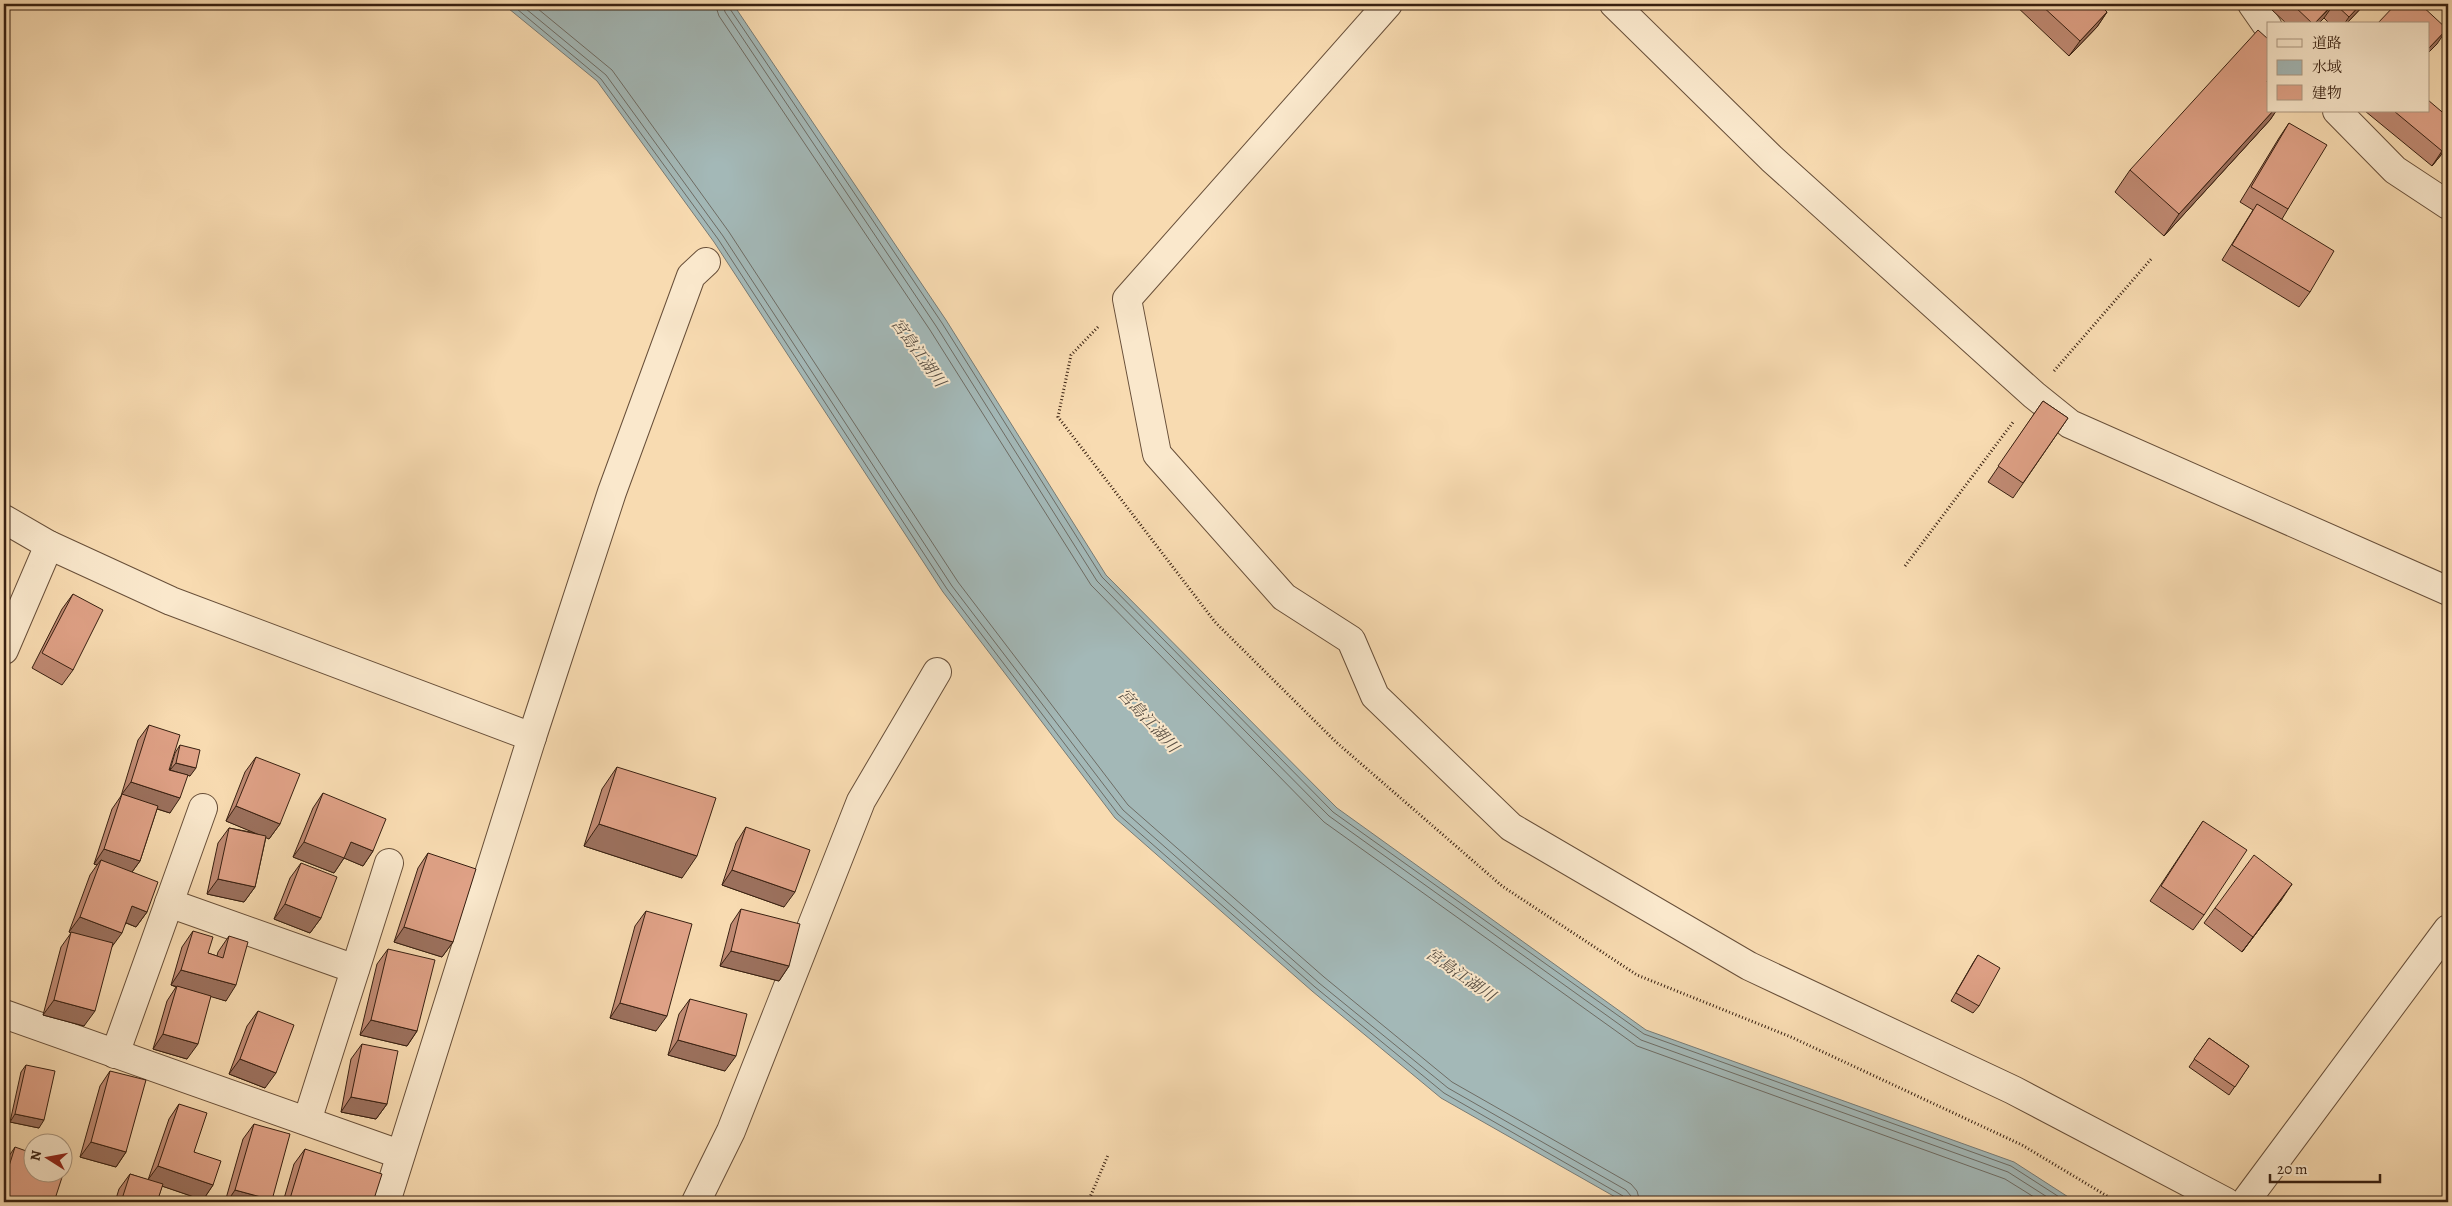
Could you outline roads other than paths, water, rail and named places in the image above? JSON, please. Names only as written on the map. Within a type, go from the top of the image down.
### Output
[{"type":"street","points":[[1388,4],[1127,299],[1157,454],[1284,597],[1350,640],[1375,696],[1511,827],[1749,966],[2013,1090],[2226,1202]]},
{"type":"street","points":[[1614,4],[1772,159],[2034,395],[2070,424],[2448,591]]},
{"type":"street","points":[[2252,4],[2267,26]]},
{"type":"street","points":[[2338,112],[2395,170],[2448,205]]},
{"type":"street","points":[[386,1202],[399,1154],[612,492],[691,276],[706,262]]},
{"type":"street","points":[[4,520],[49,546],[171,601],[532,737]]},
{"type":"street","points":[[4,650],[49,546]]},
{"type":"street","points":[[696,1202],[731,1131],[861,801],[937,672]]},
{"type":"street","points":[[115,1054],[203,808]]},
{"type":"street","points":[[307,1121],[389,862]]},
{"type":"street","points":[[170,903],[355,969]]},
{"type":"street","points":[[2245,1202],[2448,929]]},
{"type":"street","points":[[4,1014],[399,1154]]},
{"type":"water","name":"宮島江湖川","points":[[503,4],[733,4],[946,320],[1106,575],[1337,808],[1646,1030],[2014,1162],[2076,1202],[1624,1202],[1441,1098],[1312,991],[1115,818],[943,592],[714,242],[597,81]]}]
